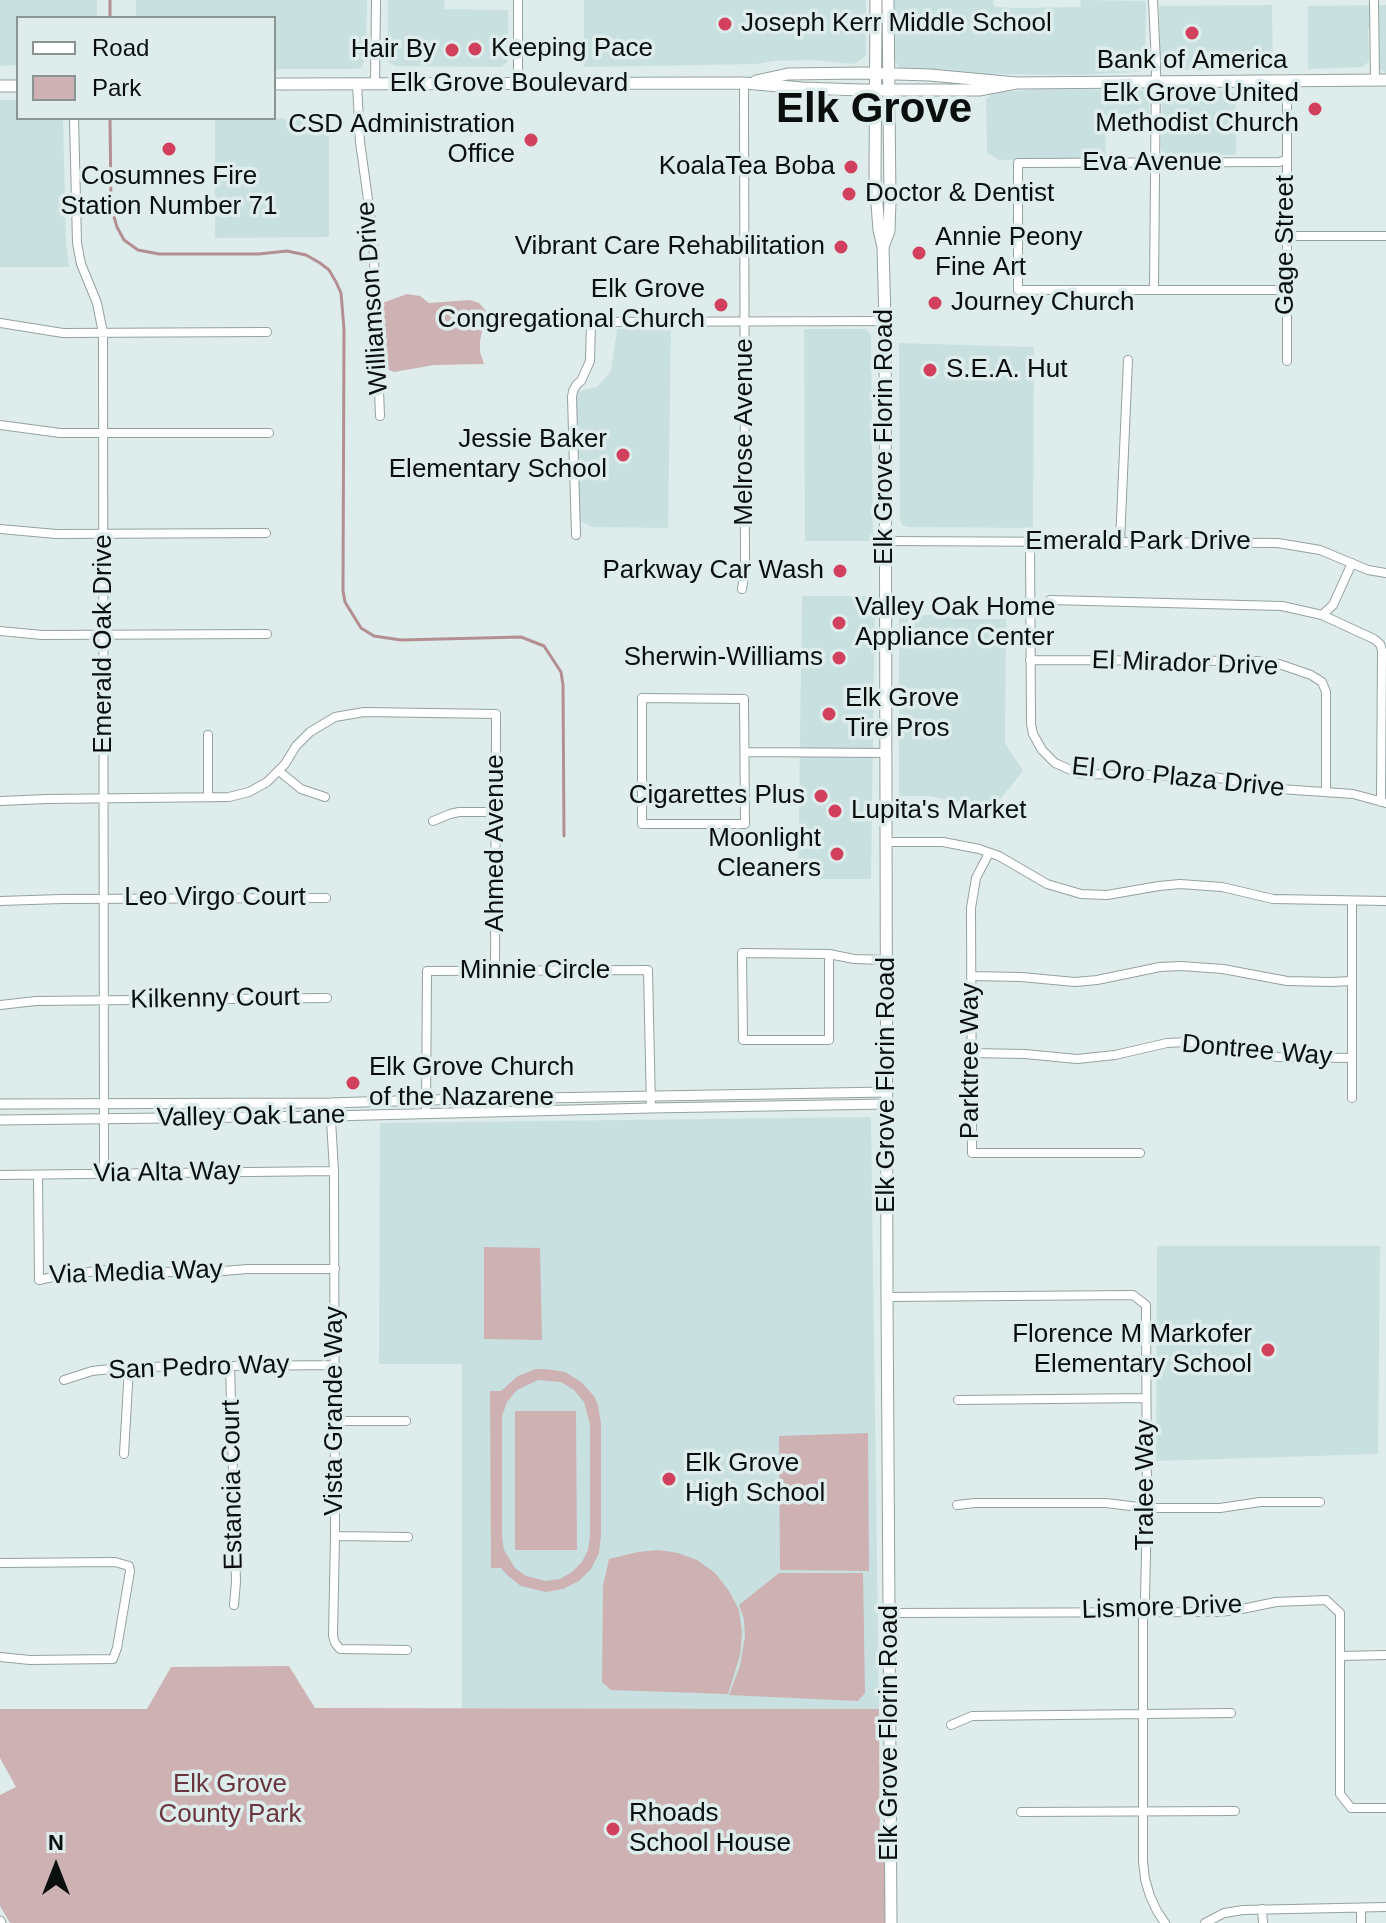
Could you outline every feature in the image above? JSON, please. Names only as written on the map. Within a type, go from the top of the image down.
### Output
[{"type":"main road","name":"Elk Grove Florin Road","points":[[876,0],[876,190],[883,247],[885,321],[891,1923]]},
{"type":"main road","name":"Elk Grove Florin Road","points":[[883,247],[889,231],[890,201],[888,0]]},
{"type":"main road","name":"Elk Grove Boulevard","points":[[744,83],[788,74],[875,73],[1016,83],[1380,80]]},
{"type":"main road","name":"Elk Grove Boulevard","points":[[276,84],[744,83],[802,88],[979,90],[1016,83]]},
{"type":"street","points":[[375,84],[376,0]]},
{"type":"street","points":[[518,0],[518,83]]},
{"type":"street","points":[[1153,0],[1156,82],[1154,290],[1286,290]]},
{"type":"street","points":[[1374,0],[1380,80]]},
{"type":"street","name":"Gage Street","points":[[1287,81],[1287,361]]},
{"type":"street","name":"Williamson Drive","points":[[357,83],[360,142],[373,235],[380,416]]},
{"type":"street","name":"Melrose Avenue","points":[[742,589],[745,571],[744,83]]},
{"type":"street","name":"Emerald Oak Drive","points":[[74,120],[79,254],[97,303],[103,333],[104,1174]]},
{"type":"street","name":"Eva Avenue","points":[[1154,290],[1018,290],[1018,163],[1286,160]]},
{"type":"street","points":[[1286,236],[1386,236]]},
{"type":"street","points":[[576,535],[572,397],[590,361],[591,322],[885,321]]},
{"type":"street","points":[[0,323],[54,332],[267,332]]},
{"type":"street","points":[[1120,542],[1128,360]]},
{"type":"street","points":[[0,425],[40,431],[103,433],[269,433]]},
{"type":"street","points":[[0,529],[41,534],[266,533]]},
{"type":"street","name":"Emerald Park Drive","points":[[886,541],[1278,543],[1320,550],[1368,570],[1386,573]]},
{"type":"street","name":"El Oro Plaza Drive","points":[[1030,541],[1030,715],[1033,734],[1048,757],[1063,768],[1080,774],[1208,776],[1280,789],[1353,794],[1384,803]]},
{"type":"street","points":[[1322,615],[1333,605],[1352,563]]},
{"type":"street","points":[[1050,600],[1282,606],[1322,615],[1374,639],[1381,647],[1384,803]]},
{"type":"street","points":[[0,631],[42,635],[267,634]]},
{"type":"street","name":"El Mirador Drive","points":[[1030,660],[1256,661],[1279,664],[1311,675],[1322,682],[1326,692],[1326,792]]},
{"type":"street","points":[[642,698],[744,699],[745,752],[745,824],[642,824],[642,698]]},
{"type":"street","name":"Ahmed Avenue","points":[[279,771],[310,732],[326,721],[344,715],[364,712],[496,714],[495,971]]},
{"type":"street","points":[[208,735],[208,797]]},
{"type":"street","points":[[745,752],[886,753]]},
{"type":"street","points":[[0,801],[229,797],[249,792],[279,771],[301,789],[325,797]]},
{"type":"street","points":[[433,821],[459,812],[496,812]]},
{"type":"street","points":[[886,842],[961,845],[989,853],[1047,884],[1081,894],[1107,895],[1180,884],[1222,887],[1273,899],[1386,901]]},
{"type":"street","name":"Parktree Way","points":[[989,853],[979,869],[971,897],[972,1153],[1140,1153]]},
{"type":"street","name":"Leo Virgo Court","points":[[0,901],[326,898]]},
{"type":"street","points":[[1352,901],[1352,1098]]},
{"type":"street","points":[[829,954],[829,1040],[743,1040],[742,953],[829,954],[854,959],[887,960]]},
{"type":"street","points":[[971,976],[1075,982],[1181,966],[1223,969],[1287,981],[1352,981]]},
{"type":"street","name":"Minnie Circle","points":[[426,1113],[427,971],[648,970],[650,1102]]},
{"type":"street","name":"Kilkenny Court","points":[[0,1005],[36,1001],[327,998]]},
{"type":"street","name":"Dontree Way","points":[[971,1053],[1077,1059],[1187,1042],[1277,1057],[1352,1058]]},
{"type":"street","name":"Valley Oak Lane","points":[[0,1104],[887,1098]]},
{"type":"street","name":"Valley Oak Lane","points":[[0,1120],[330,1116],[650,1102]]},
{"type":"street","name":"Vista Grande Way","points":[[330,1103],[335,1269],[333,1636],[340,1649],[407,1650]]},
{"type":"street","name":"Via Alta Way","points":[[0,1175],[334,1171]]},
{"type":"street","name":"Via Media Way","points":[[38,1175],[39,1280],[106,1270],[200,1273],[247,1269],[335,1269]]},
{"type":"street","name":"Tralee Way","points":[[887,1297],[1133,1295],[1146,1305],[1147,1508],[1142,1713],[1145,1879],[1150,1896],[1165,1923]]},
{"type":"street","name":"San Pedro Way","points":[[64,1380],[92,1371],[129,1367],[335,1365]]},
{"type":"street","name":"Estancia Court","points":[[230,1366],[234,1605]]},
{"type":"street","points":[[124,1454],[129,1367]]},
{"type":"street","points":[[958,1400],[1146,1398]]},
{"type":"street","points":[[335,1421],[406,1421]]},
{"type":"street","points":[[957,1505],[1106,1503],[1147,1508],[1220,1508],[1260,1502],[1320,1502]]},
{"type":"street","points":[[335,1536],[408,1537]]},
{"type":"street","points":[[0,1563],[115,1562],[129,1566],[130,1571],[113,1659],[30,1660],[0,1657]]},
{"type":"street","name":"Lismore Drive","points":[[890,1613],[1219,1612],[1266,1603],[1326,1600],[1340,1613],[1340,1794],[1351,1808],[1386,1808]]},
{"type":"street","points":[[1340,1656],[1386,1655]]},
{"type":"street","points":[[951,1725],[972,1716],[1231,1713]]},
{"type":"street","points":[[1021,1812],[1235,1811]]},
{"type":"street","points":[[1205,1923],[1233,1910],[1386,1907]]},
{"type":"street","points":[[1361,1908],[1361,1923]]},
{"type":"street","points":[[1262,1909],[1263,1923]]},
{"type":"shaded area","points":[[0,0],[97,0],[97,16],[16,16],[16,65],[0,66]]},
{"type":"shaded area","points":[[136,0],[367,0],[366,59],[361,68],[355,69],[276,69],[276,16],[136,16]]},
{"type":"shaded area","points":[[388,0],[444,0],[445,9],[508,10],[508,62],[501,67],[395,66],[388,58]]},
{"type":"shaded area","name":"Joseph Kerr Middle School","points":[[584,0],[866,0],[866,56],[854,64],[812,60],[584,67]]},
{"type":"shaded area","points":[[893,0],[993,0],[996,7],[1018,8],[1081,7],[1080,0],[1146,1],[1145,65],[1143,71],[1082,75],[904,70],[898,67],[894,58]]},
{"type":"shaded area","points":[[1272,5],[1273,70],[1170,70],[1161,65],[1159,6]]},
{"type":"shaded area","points":[[1386,5],[1386,73],[1379,67],[1379,28],[1368,28],[1369,61],[1363,67],[1308,69],[1308,6]]},
{"type":"shaded area","points":[[1037,89],[1146,90],[1149,95],[1149,130],[1105,130],[1106,158],[999,160],[987,153],[986,99],[993,93]]},
{"type":"shaded area","points":[[1228,91],[1236,94],[1236,155],[1164,154],[1161,149],[1162,92]]},
{"type":"shaded area","points":[[0,100],[16,100],[16,120],[63,120],[69,267],[0,267]]},
{"type":"shaded area","points":[[329,119],[329,237],[215,238],[215,120]]},
{"type":"shaded area","name":"Jessie Baker Elementary School","points":[[617,329],[671,329],[668,528],[592,527],[577,519],[575,392],[597,387],[611,371]]},
{"type":"shaded area","points":[[804,329],[866,329],[871,335],[873,541],[805,541]]},
{"type":"shaded area","points":[[899,343],[1034,347],[1033,528],[902,525]]},
{"type":"shaded area","points":[[802,596],[875,596],[871,879],[798,879]]},
{"type":"shaded area","points":[[899,615],[1006,619],[1005,743],[1023,771],[993,808],[927,796],[899,796]]},
{"type":"shaded area","name":"Elk Grove High School","points":[[871,1117],[879,1709],[462,1708],[462,1364],[379,1364],[380,1123]]},
{"type":"shaded area","name":"Florence M Markofer Elementary School","points":[[1157,1246],[1380,1246],[1378,1454],[1156,1461]]},
{"type":"green space","points":[[407,294],[420,296],[429,303],[470,300],[479,303],[486,311],[480,341],[484,364],[389,370],[385,366],[382,303]]},
{"type":"green space","points":[[484,1247],[540,1248],[542,1340],[484,1339]]},
{"type":"green space","points":[[536,1369],[565,1372],[581,1382],[594,1396],[601,1424],[599,1553],[591,1569],[579,1581],[563,1589],[546,1592],[521,1586],[501,1568],[491,1568],[490,1391],[501,1391],[518,1376]],"holes":[[[538,1380],[561,1382],[574,1390],[584,1402],[590,1424],[590,1536],[582,1562],[560,1579],[546,1581],[526,1576],[515,1568],[504,1550],[502,1416],[507,1402],[517,1390]]]},
{"type":"green space","points":[[515,1411],[576,1411],[577,1550],[515,1550]]},
{"type":"green space","points":[[868,1433],[869,1571],[780,1570],[779,1436]]},
{"type":"green space","points":[[659,1550],[697,1560],[715,1573],[739,1610],[742,1633],[740,1655],[728,1694],[611,1690],[602,1682],[603,1586],[609,1559]]},
{"type":"green space","points":[[779,1573],[863,1573],[865,1693],[858,1701],[729,1695],[740,1666],[745,1637],[739,1605]]},
{"type":"green space","name":"Elk Grove County Park","points":[[289,1666],[315,1708],[879,1709],[880,1851],[885,1851],[885,1923],[10,1923],[0,1906],[0,1795],[16,1787],[0,1758],[0,1709],[147,1709],[171,1667]]},
{"type":"waterway","points":[[110,0],[110,16]]},
{"type":"waterway","points":[[110,120],[111,207],[124,240],[138,250],[159,254],[287,251],[306,255],[329,270],[341,293],[344,329],[345,602],[361,628],[374,636],[401,640],[521,637],[544,646],[561,672],[563,685],[564,836]]},
{"type":"place","name":"Joseph Kerr Middle School","points":[[725,24]]},
{"type":"place","name":"Bank of America","points":[[1192,33]]},
{"type":"place","name":"Keeping Pace","points":[[475,49]]},
{"type":"place","name":"Hair By","points":[[452,50]]},
{"type":"place","name":"Elk Grove United Methodist Church","points":[[1315,109]]},
{"type":"place","name":"CSD Administration Office","points":[[531,140]]},
{"type":"place","name":"Cosumnes Fire Station Number 71","points":[[169,149]]},
{"type":"place","name":"KoalaTea Boba","points":[[851,167]]},
{"type":"place","name":"Doctor & Dentist","points":[[849,194]]},
{"type":"place","name":"Vibrant Care Rehabilitation","points":[[841,247]]},
{"type":"place","name":"Annie Peony Fine Art","points":[[919,253]]},
{"type":"place","name":"Journey Church","points":[[935,303]]},
{"type":"place","name":"Elk Grove Congregational Church","points":[[721,305]]},
{"type":"place","name":"S.E.A. Hut","points":[[930,370]]},
{"type":"place","name":"Jessie Baker Elementary School","points":[[623,455]]},
{"type":"place","name":"Parkway Car Wash","points":[[840,571]]},
{"type":"place","name":"Valley Oak Home Appliance Center","points":[[839,623]]},
{"type":"place","name":"Sherwin-Williams","points":[[839,658]]},
{"type":"place","name":"Elk Grove Tire Pros","points":[[829,714]]},
{"type":"place","name":"Cigarettes Plus","points":[[821,796]]},
{"type":"place","name":"Lupita's Market","points":[[835,811]]},
{"type":"place","name":"Moonlight Cleaners","points":[[837,854]]},
{"type":"place","name":"Elk Grove Church of the Nazarene","points":[[353,1083]]},
{"type":"place","name":"Florence M Markofer Elementary School","points":[[1268,1350]]},
{"type":"place","name":"Elk Grove High School","points":[[669,1479]]},
{"type":"place","name":"Rhoads School House","points":[[613,1829]]},
{"type":"district","name":"Elk Grove","points":[[874,110]]}]
